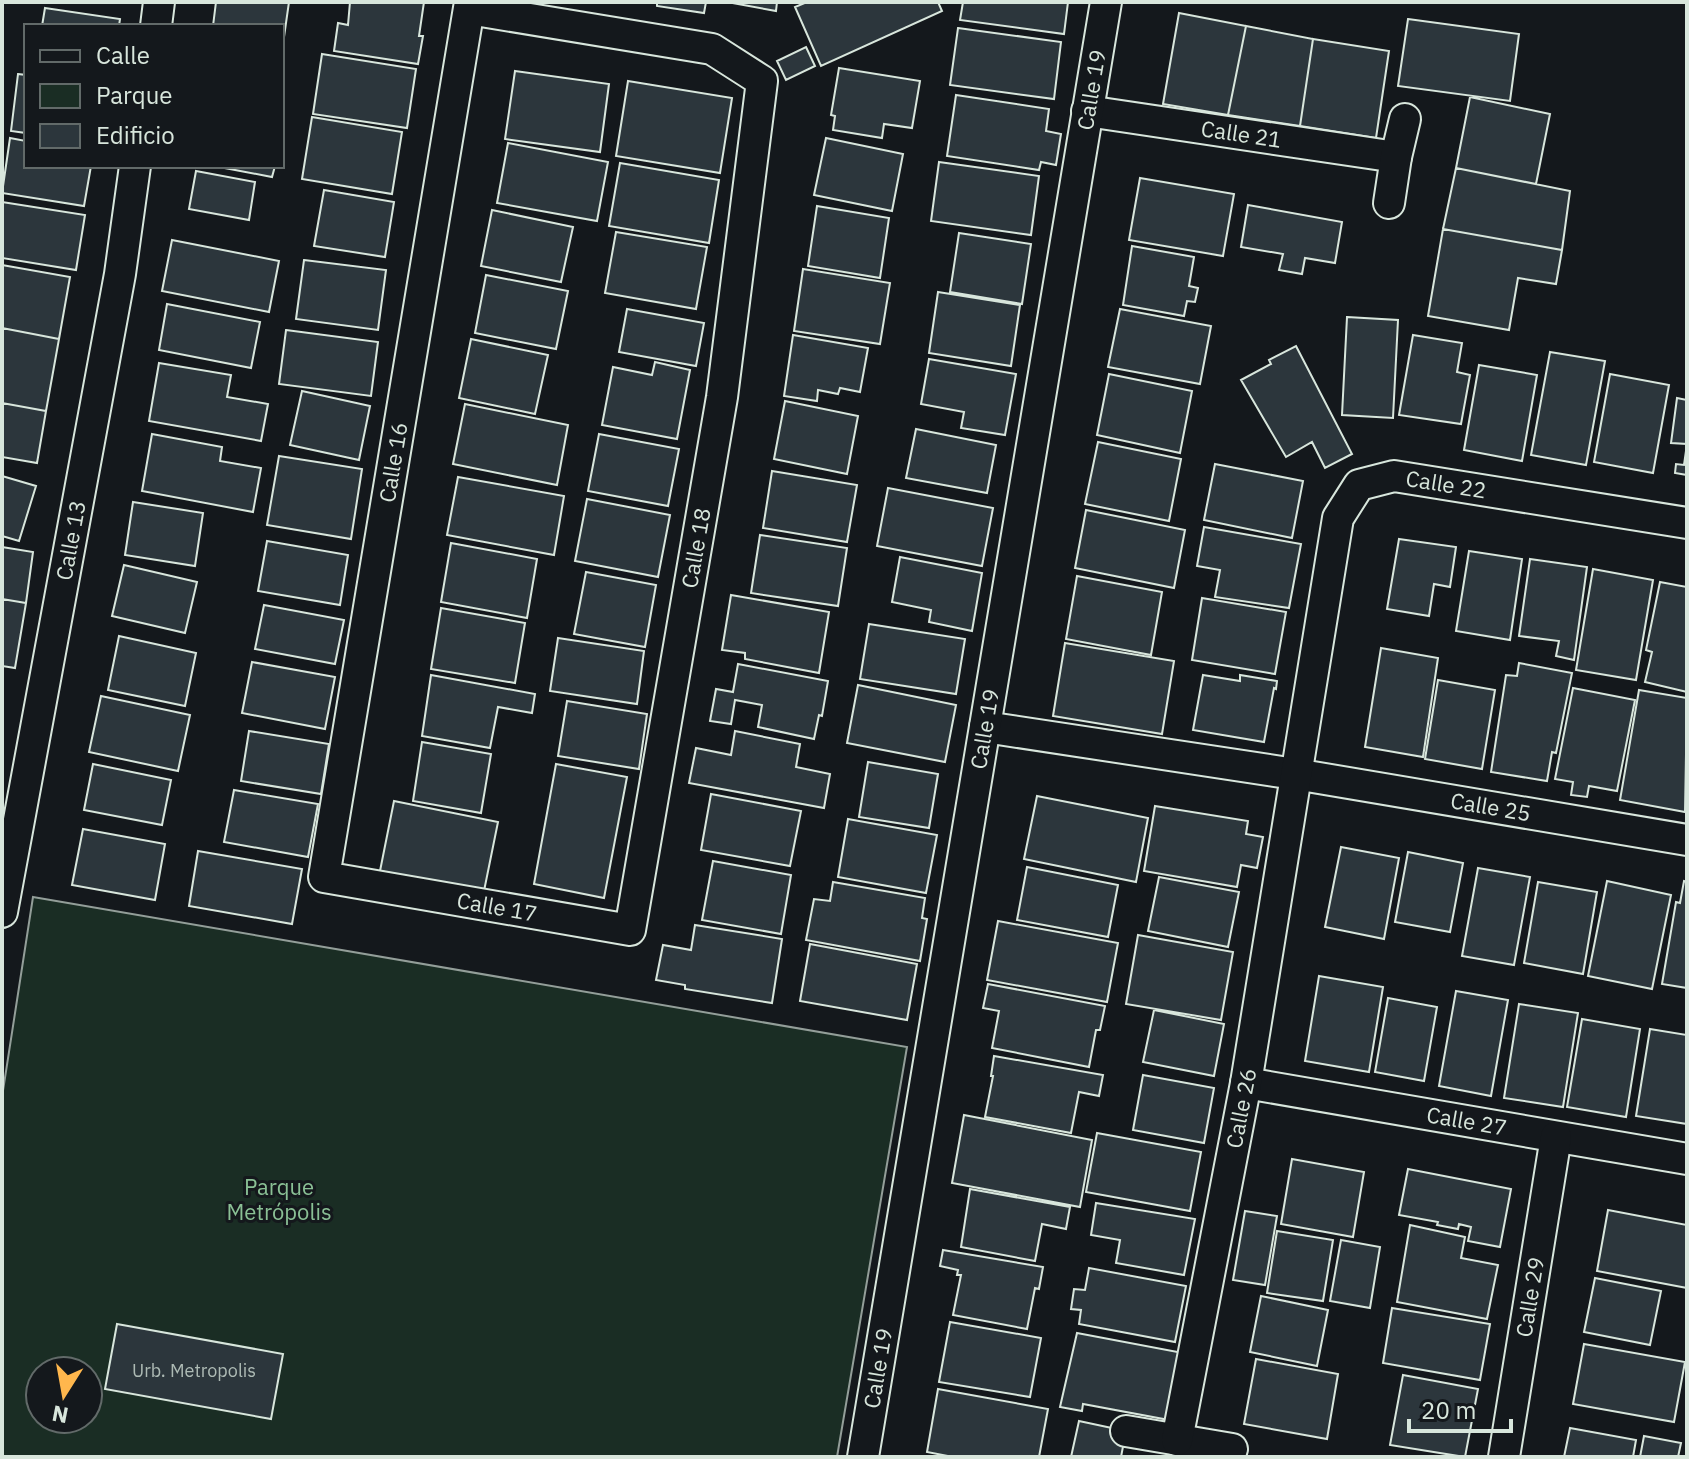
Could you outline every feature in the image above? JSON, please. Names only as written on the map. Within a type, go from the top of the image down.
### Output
[{"type":"street","points":[[156,24],[159,2]]},
{"type":"street","name":"Calle 19","points":[[863,1457],[1106,2]]},
{"type":"street","name":"Calle 18","points":[[470,6],[712,49],[762,81],[722,397],[630,930]]},
{"type":"street","name":"Calle 16","points":[[363,884],[324,877],[470,6]]},
{"type":"street","name":"Calle 21","points":[[1087,111],[1396,157]]},
{"type":"street","points":[[1389,203],[1405,119]]},
{"type":"street","name":"Calle 13","points":[[2,912],[120,274],[135,168]]},
{"type":"street","name":"Calle 22","points":[[1295,774],[1338,518],[1359,485],[1394,476],[1687,523]]},
{"type":"street","name":"Calle 25","points":[[985,727],[1295,774],[1687,840]]},
{"type":"street","name":"Calle 26","points":[[1177,1440],[1246,1083],[1295,774]]},
{"type":"street","name":"Calle 17","points":[[363,884],[630,930]]},
{"type":"street","name":"Calle 27","points":[[1246,1083],[1687,1159]]},
{"type":"street","name":"Calle 29","points":[[1504,1457],[1556,1137]]},
{"type":"street","points":[[1126,1431],[1232,1449]]},
{"type":"green space","name":"Parque Metrópolis","points":[[33,897],[907,1047],[837,1457],[2,1457],[2,1097]]},
{"type":"building","points":[[216,2],[289,2],[284,37],[284,24],[213,24]]},
{"type":"building","points":[[350,2],[424,2],[418,64],[334,51],[338,23],[348,25]]},
{"type":"building","points":[[657,2],[706,2],[704,13],[657,6]]},
{"type":"building","points":[[727,2],[777,2],[776,11]]},
{"type":"building","points":[[807,2],[938,2],[942,11],[821,66],[795,7]]},
{"type":"building","points":[[963,2],[1068,2],[1064,34],[960,20]]},
{"type":"building","points":[[45,8],[120,19],[119,24],[42,24]]},
{"type":"building","points":[[1179,13],[1246,26],[1228,115],[1163,104]]},
{"type":"building","points":[[1408,19],[1519,34],[1510,101],[1398,86]]},
{"type":"building","points":[[1246,26],[1313,39],[1300,126],[1228,115]]},
{"type":"building","points":[[958,28],[1061,42],[1054,99],[950,85]]},
{"type":"building","points":[[1313,39],[1389,51],[1376,138],[1300,126]]},
{"type":"building","points":[[806,47],[815,66],[786,80],[777,61]]},
{"type":"building","points":[[322,54],[416,69],[407,128],[313,114]]},
{"type":"building","points":[[839,68],[920,81],[912,128],[884,124],[882,138],[833,130],[835,116],[831,115]]},
{"type":"building","points":[[515,71],[609,84],[600,152],[505,139]]},
{"type":"building","points":[[18,74],[24,75],[24,133],[11,131]]},
{"type":"building","points":[[628,81],[732,98],[720,173],[616,156]]},
{"type":"building","points":[[956,95],[1049,109],[1046,131],[1061,134],[1056,165],[1041,162],[1039,170],[947,156]]},
{"type":"building","points":[[1470,97],[1550,114],[1536,184],[1456,168]]},
{"type":"building","points":[[312,117],[402,132],[392,194],[302,179]]},
{"type":"building","points":[[10,138],[24,141],[24,168],[91,168],[84,206],[2,193]]},
{"type":"building","points":[[826,138],[903,154],[892,211],[814,195]]},
{"type":"building","points":[[508,143],[608,162],[597,221],[497,203]]},
{"type":"building","points":[[939,162],[1039,176],[1031,235],[931,221]]},
{"type":"building","points":[[620,163],[719,180],[709,243],[609,226]]},
{"type":"building","points":[[225,168],[274,168],[272,177]]},
{"type":"building","points":[[1456,168],[1570,191],[1562,250],[1443,229]]},
{"type":"building","points":[[196,171],[255,182],[249,220],[189,209]]},
{"type":"building","points":[[1140,178],[1234,194],[1223,256],[1129,240]]},
{"type":"building","points":[[324,190],[394,202],[385,257],[314,246]]},
{"type":"building","points":[[2,202],[85,215],[76,270],[2,258]]},
{"type":"building","points":[[1248,205],[1342,222],[1335,263],[1305,258],[1302,274],[1279,270],[1283,254],[1241,247]]},
{"type":"building","points":[[817,206],[889,218],[880,278],[808,266]]},
{"type":"building","points":[[492,210],[573,227],[561,282],[481,266]]},
{"type":"building","points":[[1443,229],[1562,250],[1556,284],[1518,278],[1509,330],[1428,316]]},
{"type":"building","points":[[616,232],[707,247],[696,309],[605,293]]},
{"type":"building","points":[[959,233],[1031,244],[1022,304],[950,292]]},
{"type":"building","points":[[172,240],[279,261],[269,312],[162,291]]},
{"type":"building","points":[[1132,246],[1194,257],[1189,286],[1198,288],[1195,302],[1187,301],[1184,316],[1123,305]]},
{"type":"building","points":[[304,260],[386,270],[378,330],[296,319]]},
{"type":"building","points":[[2,265],[70,277],[59,339],[2,328]]},
{"type":"building","points":[[803,269],[890,283],[880,344],[794,331]]},
{"type":"building","points":[[486,275],[568,291],[556,349],[475,333]]},
{"type":"building","points":[[938,292],[1020,305],[1011,366],[929,353]]},
{"type":"building","points":[[167,304],[260,322],[251,368],[159,350]]},
{"type":"building","points":[[627,309],[704,323],[696,366],[619,352]]},
{"type":"building","points":[[1120,309],[1211,326],[1200,384],[1108,367]]},
{"type":"building","points":[[1347,317],[1398,320],[1393,418],[1342,415]]},
{"type":"building","points":[[2,328],[59,339],[46,411],[2,403]]},
{"type":"building","points":[[286,330],[378,342],[371,396],[279,384]]},
{"type":"building","points":[[793,335],[868,348],[860,392],[840,388],[838,394],[818,390],[817,401],[784,396]]},
{"type":"building","points":[[1413,335],[1462,343],[1457,372],[1470,375],[1461,424],[1399,415]]},
{"type":"building","points":[[471,339],[548,355],[535,414],[459,398]]},
{"type":"building","points":[[1296,346],[1352,454],[1325,468],[1312,442],[1286,457],[1241,380]]},
{"type":"building","points":[[1550,352],[1605,361],[1586,465],[1531,455]]},
{"type":"building","points":[[929,359],[1016,374],[1005,435],[961,428],[964,412],[921,404]]},
{"type":"building","points":[[655,362],[690,370],[677,439],[602,425],[613,367],[652,375]]},
{"type":"building","points":[[159,363],[231,375],[227,397],[268,404],[261,441],[149,421]]},
{"type":"building","points":[[1479,365],[1537,375],[1522,461],[1464,450]]},
{"type":"building","points":[[1109,374],[1192,391],[1180,453],[1097,435]]},
{"type":"building","points":[[1610,374],[1669,385],[1653,473],[1594,462]]},
{"type":"building","points":[[302,391],[370,406],[359,460],[290,445]]},
{"type":"building","points":[[1677,398],[1687,400],[1687,444],[1671,443]]},
{"type":"building","points":[[785,401],[858,416],[847,474],[774,459]]},
{"type":"building","points":[[2,403],[46,411],[37,463],[2,457]]},
{"type":"building","points":[[465,404],[568,425],[557,485],[453,464]]},
{"type":"building","points":[[916,429],[996,445],[987,493],[906,478]]},
{"type":"building","points":[[152,434],[222,447],[220,461],[261,468],[253,512],[142,491]]},
{"type":"building","points":[[599,434],[679,449],[668,506],[588,491]]},
{"type":"building","points":[[1098,442],[1181,459],[1169,521],[1085,504]]},
{"type":"building","points":[[1687,444],[1687,475],[1675,473],[1676,464],[1684,465]]},
{"type":"building","points":[[279,456],[362,469],[351,539],[267,525]]},
{"type":"building","points":[[1215,464],[1303,481],[1292,538],[1204,520]]},
{"type":"building","points":[[772,471],[857,485],[847,542],[763,528]]},
{"type":"building","points":[[2,476],[36,486],[19,541],[2,536]]},
{"type":"building","points":[[458,477],[564,496],[554,555],[447,535]]},
{"type":"building","points":[[888,488],[993,508],[982,566],[877,546]]},
{"type":"building","points":[[587,499],[670,515],[658,577],[575,561]]},
{"type":"building","points":[[133,502],[203,513],[195,566],[125,555]]},
{"type":"building","points":[[1086,510],[1185,530],[1174,588],[1075,568]]},
{"type":"building","points":[[1204,527],[1301,544],[1289,608],[1215,597],[1220,570],[1197,566]]},
{"type":"building","points":[[760,535],[847,548],[838,606],[751,593]]},
{"type":"building","points":[[1399,539],[1456,547],[1450,587],[1434,584],[1429,616],[1387,609]]},
{"type":"building","points":[[267,541],[348,555],[340,605],[258,591]]},
{"type":"building","points":[[451,543],[537,559],[527,618],[441,602]]},
{"type":"building","points":[[2,547],[33,552],[26,603],[2,599]]},
{"type":"building","points":[[1469,551],[1522,559],[1510,640],[1456,631]]},
{"type":"building","points":[[900,557],[982,573],[972,631],[929,622],[931,610],[892,602]]},
{"type":"building","points":[[1530,559],[1587,567],[1574,660],[1556,656],[1559,641],[1519,636]]},
{"type":"building","points":[[124,565],[197,582],[185,633],[112,616]]},
{"type":"building","points":[[1593,569],[1653,580],[1636,680],[1576,670]]},
{"type":"building","points":[[586,572],[656,585],[645,647],[574,634]]},
{"type":"building","points":[[1077,576],[1162,592],[1151,655],[1066,639]]},
{"type":"building","points":[[1660,582],[1687,587],[1687,692],[1645,682],[1652,652],[1646,650]]},
{"type":"building","points":[[731,595],[829,612],[819,673],[745,659],[745,653],[722,650]]},
{"type":"building","points":[[1202,598],[1286,612],[1275,674],[1192,660]]},
{"type":"building","points":[[2,599],[26,603],[15,668],[2,666]]},
{"type":"building","points":[[264,605],[344,620],[335,664],[255,649]]},
{"type":"building","points":[[441,608],[525,623],[515,683],[431,669]]},
{"type":"building","points":[[869,624],[965,639],[956,694],[860,679]]},
{"type":"building","points":[[119,636],[196,653],[185,706],[108,690]]},
{"type":"building","points":[[558,638],[644,651],[637,704],[550,691]]},
{"type":"building","points":[[1065,643],[1174,661],[1162,734],[1053,716]]},
{"type":"building","points":[[1381,648],[1438,658],[1423,757],[1365,747]]},
{"type":"building","points":[[252,662],[335,677],[325,729],[242,713]]},
{"type":"building","points":[[1519,663],[1572,673],[1556,753],[1552,752],[1547,781],[1491,772],[1506,675],[1517,676]]},
{"type":"building","points":[[738,664],[828,681],[814,739],[758,727],[762,705],[735,700],[731,724],[710,721],[716,689],[733,692]]},
{"type":"building","points":[[431,675],[535,694],[532,713],[498,707],[490,748],[422,736]]},
{"type":"building","points":[[1203,675],[1240,681],[1240,675],[1277,681],[1264,742],[1193,730]]},
{"type":"building","points":[[1438,680],[1495,690],[1482,769],[1425,759]]},
{"type":"building","points":[[858,685],[956,705],[945,762],[847,743]]},
{"type":"building","points":[[1573,688],[1635,700],[1617,791],[1589,786],[1587,797],[1571,795],[1573,782],[1555,779]]},
{"type":"building","points":[[1639,690],[1687,698],[1685,812],[1620,800]]},
{"type":"building","points":[[101,696],[190,715],[178,771],[89,752]]},
{"type":"building","points":[[567,701],[647,714],[639,769],[558,756]]},
{"type":"building","points":[[249,731],[329,744],[321,794],[241,781]]},
{"type":"building","points":[[735,731],[800,744],[796,767],[830,774],[824,808],[689,783],[696,748],[731,755]]},
{"type":"building","points":[[422,742],[491,754],[481,813],[413,801]]},
{"type":"building","points":[[868,762],[938,774],[929,828],[859,817]]},
{"type":"building","points":[[93,764],[171,780],[162,825],[84,810]]},
{"type":"building","points":[[556,764],[627,777],[604,898],[534,884]]},
{"type":"building","points":[[234,790],[318,804],[308,857],[224,842]]},
{"type":"building","points":[[711,794],[801,811],[790,866],[701,850]]},
{"type":"building","points":[[1037,796],[1148,818],[1136,882],[1024,859]]},
{"type":"building","points":[[394,801],[498,822],[484,891],[380,871]]},
{"type":"building","points":[[1155,806],[1248,821],[1246,834],[1263,837],[1257,868],[1241,865],[1237,887],[1144,871]]},
{"type":"building","points":[[848,819],[937,835],[926,893],[838,877]]},
{"type":"building","points":[[83,829],[165,844],[155,900],[72,885]]},
{"type":"building","points":[[1341,847],[1399,858],[1384,939],[1325,927]]},
{"type":"building","points":[[198,851],[302,869],[292,924],[189,906]]},
{"type":"building","points":[[1408,852],[1463,863],[1450,932],[1395,922]]},
{"type":"building","points":[[713,861],[791,875],[781,934],[702,920]]},
{"type":"building","points":[[1027,867],[1118,885],[1108,937],[1017,920]]},
{"type":"building","points":[[1478,868],[1530,877],[1514,965],[1462,956]]},
{"type":"building","points":[[1159,877],[1239,892],[1228,947],[1148,931]]},
{"type":"building","points":[[1607,881],[1671,895],[1652,989],[1588,976]]},
{"type":"building","points":[[1684,881],[1687,882],[1687,988],[1662,984],[1676,902],[1680,903]]},
{"type":"building","points":[[833,882],[925,898],[922,918],[927,919],[920,961],[806,940],[814,899],[830,901]]},
{"type":"building","points":[[1538,882],[1597,892],[1583,974],[1524,963]]},
{"type":"building","points":[[998,921],[1118,943],[1107,1002],[987,980]]},
{"type":"building","points":[[695,925],[782,939],[772,1003],[685,989],[685,985],[656,980],[663,945],[691,950]]},
{"type":"building","points":[[1138,935],[1233,952],[1221,1020],[1126,1004]]},
{"type":"building","points":[[810,944],[917,964],[907,1020],[800,1001]]},
{"type":"building","points":[[1319,976],[1383,987],[1369,1072],[1305,1061]]},
{"type":"building","points":[[988,984],[1105,1006],[1100,1030],[1096,1030],[1089,1067],[992,1048],[999,1011],[983,1008]]},
{"type":"building","points":[[1456,991],[1508,1000],[1491,1096],[1439,1086]]},
{"type":"building","points":[[1388,998],[1437,1007],[1424,1081],[1375,1072]]},
{"type":"building","points":[[1519,1004],[1578,1013],[1563,1107],[1504,1098]]},
{"type":"building","points":[[1154,1010],[1224,1024],[1214,1076],[1143,1062]]},
{"type":"building","points":[[1582,1019],[1640,1029],[1626,1117],[1567,1107]]},
{"type":"building","points":[[1650,1029],[1687,1035],[1687,1124],[1636,1116]]},
{"type":"building","points":[[994,1056],[1103,1075],[1099,1096],[1079,1092],[1071,1133],[985,1117]]},
{"type":"building","points":[[1143,1075],[1214,1088],[1204,1143],[1133,1130]]},
{"type":"building","points":[[964,1115],[1092,1140],[1080,1207],[952,1183]]},
{"type":"building","points":[[1097,1133],[1201,1152],[1190,1211],[1086,1192]]},
{"type":"building","points":[[1292,1159],[1364,1172],[1353,1237],[1281,1224]]},
{"type":"building","points":[[1408,1169],[1511,1189],[1500,1247],[1468,1241],[1471,1227],[1459,1224],[1458,1229],[1399,1215]]},
{"type":"building","points":[[970,1189],[1070,1207],[1066,1229],[1042,1224],[1035,1261],[961,1247]]},
{"type":"building","points":[[1096,1203],[1195,1219],[1184,1275],[1116,1263],[1120,1240],[1091,1235]]},
{"type":"building","points":[[1608,1210],[1687,1225],[1687,1288],[1597,1271]]},
{"type":"building","points":[[1245,1211],[1277,1216],[1265,1285],[1233,1280]]},
{"type":"building","points":[[1410,1225],[1465,1237],[1461,1258],[1498,1265],[1487,1319],[1397,1302]]},
{"type":"building","points":[[1277,1231],[1333,1240],[1323,1301],[1267,1293]]},
{"type":"building","points":[[1341,1240],[1380,1247],[1370,1308],[1330,1301]]},
{"type":"building","points":[[943,1250],[1043,1267],[1039,1289],[1035,1288],[1027,1329],[953,1315],[961,1275],[957,1275],[958,1270],[940,1266]]},
{"type":"building","points":[[1089,1268],[1186,1286],[1175,1342],[1079,1324],[1081,1310],[1071,1309],[1074,1289],[1085,1290]]},
{"type":"building","points":[[1595,1278],[1661,1291],[1650,1345],[1584,1332]]},
{"type":"building","points":[[1261,1296],[1328,1310],[1317,1366],[1250,1352]]},
{"type":"building","points":[[1392,1308],[1490,1324],[1480,1380],[1383,1363]]},
{"type":"building","points":[[950,1322],[1041,1338],[1030,1397],[939,1382]]},
{"type":"building","points":[[117,1324],[283,1354],[271,1419],[105,1389]]},
{"type":"building","points":[[1077,1333],[1183,1353],[1169,1420],[1083,1404],[1082,1411],[1060,1407]]},
{"type":"building","points":[[1584,1344],[1685,1362],[1674,1422],[1573,1404]]},
{"type":"building","points":[[1256,1359],[1338,1374],[1327,1439],[1244,1424]]},
{"type":"building","points":[[1403,1375],[1478,1389],[1465,1457],[1390,1445]]},
{"type":"building","points":[[938,1389],[1048,1409],[1039,1457],[953,1457],[927,1452]]},
{"type":"building","points":[[1079,1421],[1126,1431],[1121,1457],[1071,1457]]},
{"type":"building","points":[[1570,1428],[1636,1440],[1633,1457],[1564,1457]]},
{"type":"building","points":[[1644,1436],[1681,1443],[1678,1457],[1640,1457]]}]
